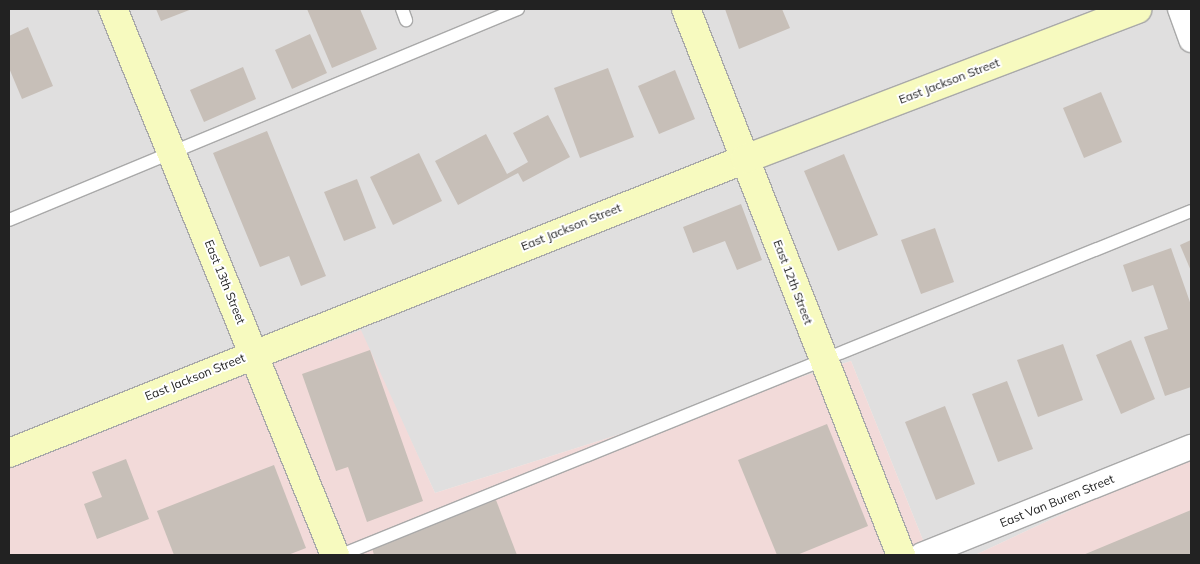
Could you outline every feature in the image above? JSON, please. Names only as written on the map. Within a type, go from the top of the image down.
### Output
[{"type":"main road","name":"East 13th Street","points":[[113,9],[335,555]]},
{"type":"main road","name":"East 12th Street","points":[[686,9],[901,555]]},
{"type":"main road","name":"East Jackson Street","points":[[9,453],[254,353],[745,159],[1136,9]]},
{"type":"street","points":[[1180,9],[1191,40]]},
{"type":"street","name":"East Van Buren Street","points":[[922,555],[1191,448]]},
{"type":"lane","points":[[9,220],[518,9]]},
{"type":"lane","points":[[342,555],[1191,211]]},
{"type":"shaded area","points":[[9,9],[1191,9],[1191,454],[975,555],[929,555],[851,361],[435,493],[360,331],[9,465]]},
{"type":"shaded area","points":[[361,330],[435,493],[851,361],[929,555],[9,555],[9,465]]},
{"type":"shaded area","points":[[1191,454],[1191,555],[975,555]]},
{"type":"building","points":[[156,9],[192,9],[161,21]]},
{"type":"building","points":[[307,9],[360,9],[377,49],[332,68]]},
{"type":"building","points":[[725,9],[782,9],[790,28],[739,49]]},
{"type":"building","points":[[28,27],[53,86],[22,99],[9,68],[9,36]]},
{"type":"building","points":[[310,34],[327,73],[292,89],[275,50]]},
{"type":"building","points":[[243,67],[256,99],[204,122],[190,90]]},
{"type":"building","points":[[608,68],[634,137],[580,158],[554,88]]},
{"type":"building","points":[[675,70],[695,119],[659,134],[638,86]]},
{"type":"building","points":[[1101,92],[1122,142],[1084,158],[1063,108]]},
{"type":"building","points":[[548,115],[570,157],[523,182],[518,173],[458,205],[435,161],[486,134],[507,174],[528,162],[513,133]]},
{"type":"building","points":[[267,131],[326,276],[301,286],[289,256],[260,267],[213,153]]},
{"type":"building","points":[[419,153],[442,201],[393,225],[370,177]]},
{"type":"building","points":[[844,154],[878,235],[838,251],[804,171]]},
{"type":"building","points":[[357,179],[376,228],[344,241],[324,192]]},
{"type":"building","points":[[741,204],[762,260],[737,270],[725,241],[693,253],[683,227]]},
{"type":"building","points":[[935,228],[954,282],[921,294],[901,240]]},
{"type":"building","points":[[1191,240],[1191,271],[1180,245]]},
{"type":"building","points":[[1171,248],[1191,305],[1191,387],[1165,396],[1144,337],[1168,329],[1153,285],[1132,292],[1123,265]]},
{"type":"building","points":[[1131,340],[1155,399],[1121,414],[1096,355]]},
{"type":"building","points":[[1063,344],[1083,400],[1038,417],[1017,360]]},
{"type":"building","points":[[370,350],[423,501],[367,522],[348,467],[336,471],[302,374]]},
{"type":"building","points":[[1007,381],[1033,449],[998,462],[972,394]]},
{"type":"building","points":[[945,406],[975,484],[936,500],[905,422]]},
{"type":"building","points":[[827,424],[868,526],[797,555],[777,555],[738,460]]},
{"type":"building","points":[[126,459],[149,519],[97,539],[84,504],[102,497],[92,472]]},
{"type":"building","points":[[274,465],[306,548],[288,555],[174,555],[157,511]]},
{"type":"building","points":[[496,500],[517,555],[374,555],[372,548]]},
{"type":"building","points":[[1191,510],[1191,555],[1083,555]]}]
